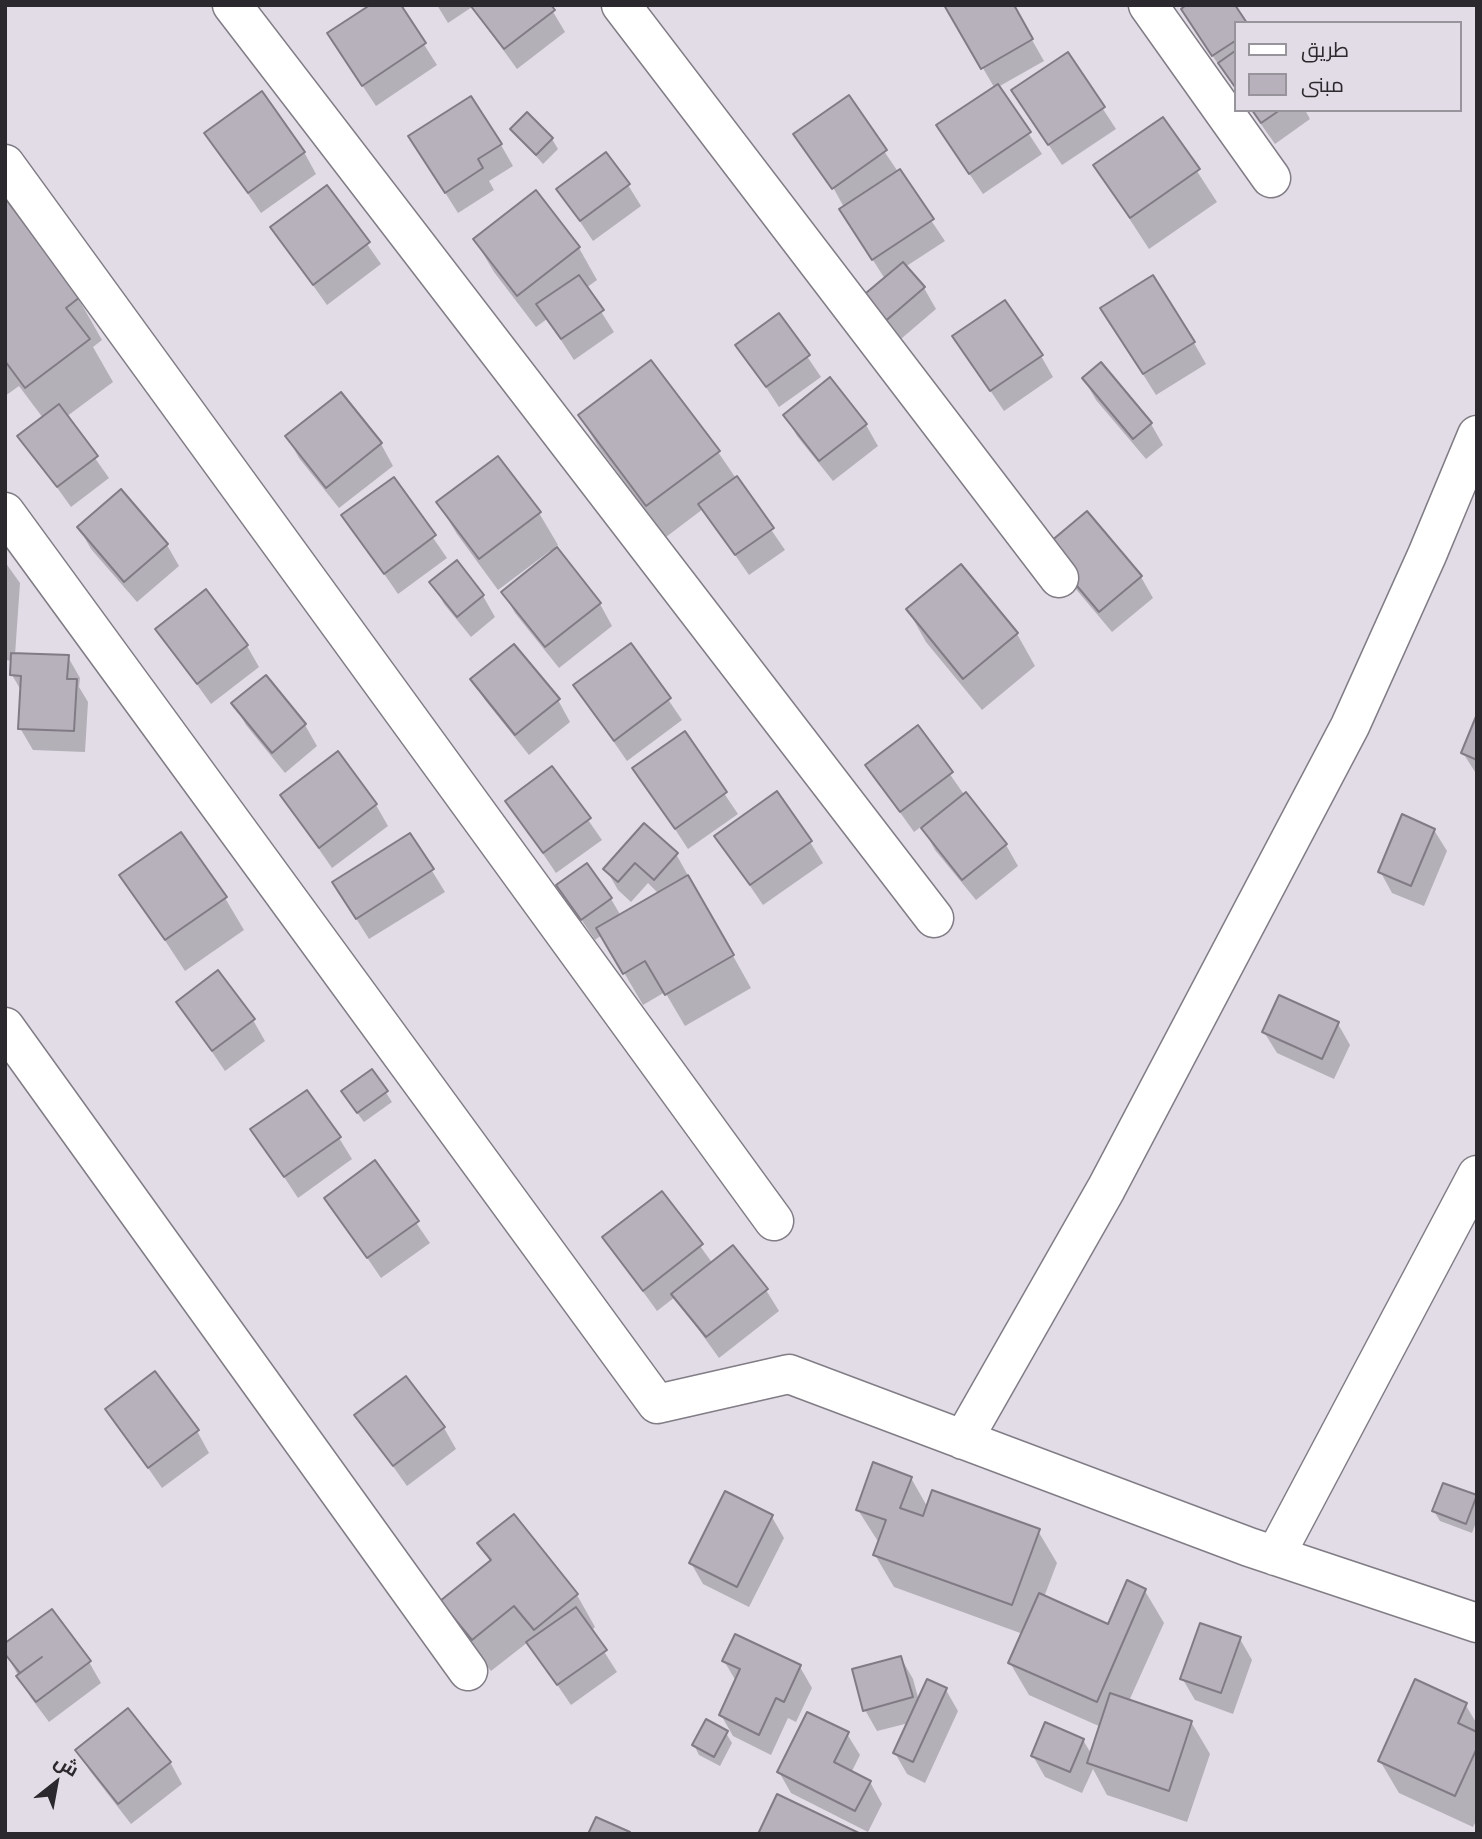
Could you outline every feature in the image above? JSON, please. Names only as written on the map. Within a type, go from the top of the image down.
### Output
[{"type":"street","points":[[232,5],[934,918]]},
{"type":"street","points":[[621,5],[1059,578]]},
{"type":"street","points":[[1148,5],[1271,178]]},
{"type":"street","points":[[5,164],[774,1221]]},
{"type":"street","points":[[962,1440],[1106,1189],[1345,735],[1427,555],[1477,435]]},
{"type":"street","points":[[5,512],[657,1404],[789,1374],[1275,1556],[1477,1623]]},
{"type":"street","points":[[5,1027],[468,1671]]},
{"type":"street","points":[[1275,1556],[1477,1175]]},
{"type":"building","points":[[370,5],[401,5],[426,43],[362,86],[327,33]]},
{"type":"building","points":[[470,5],[551,5],[555,10],[504,49]]},
{"type":"building","points":[[944,5],[1014,5],[1033,39],[981,69]]},
{"type":"building","points":[[1186,5],[1235,5],[1246,21],[1234,21],[1234,42],[1212,56],[1181,9]]},
{"type":"building","points":[[1068,52],[1105,107],[1048,145],[1011,90]]},
{"type":"building","points":[[1234,52],[1234,86],[1218,63]]},
{"type":"building","points":[[998,84],[1031,132],[969,174],[936,125]]},
{"type":"building","points":[[262,91],[305,152],[248,193],[204,133]]},
{"type":"building","points":[[849,95],[887,150],[832,189],[793,134]]},
{"type":"building","points":[[471,96],[502,144],[478,159],[483,168],[445,193],[408,136]]},
{"type":"building","points":[[527,112],[553,138],[536,155],[510,129]]},
{"type":"building","points":[[1253,112],[1277,112],[1261,123]]},
{"type":"building","points":[[1163,117],[1200,169],[1130,218],[1093,165]]},
{"type":"building","points":[[606,152],[630,184],[580,221],[556,189]]},
{"type":"building","points":[[900,169],[934,219],[872,260],[839,209]]},
{"type":"building","points":[[327,185],[370,242],[313,285],[270,227]]},
{"type":"building","points":[[536,190],[580,247],[517,296],[473,239]]},
{"type":"building","points":[[5,198],[80,297],[66,308],[90,339],[25,388],[5,361]]},
{"type":"building","points":[[903,262],[925,287],[882,324],[860,298]]},
{"type":"building","points":[[579,275],[604,310],[561,339],[536,304]]},
{"type":"building","points":[[1153,275],[1195,342],[1143,374],[1100,308]]},
{"type":"building","points":[[1005,300],[1043,355],[990,391],[952,336]]},
{"type":"building","points":[[779,313],[810,355],[766,387],[735,345]]},
{"type":"building","points":[[651,360],[720,451],[646,506],[578,415]]},
{"type":"building","points":[[1101,362],[1152,423],[1133,439],[1082,378]]},
{"type":"building","points":[[830,377],[867,424],[819,461],[783,415]]},
{"type":"building","points":[[341,392],[382,443],[326,488],[285,436]]},
{"type":"building","points":[[59,404],[98,456],[57,487],[17,436]]},
{"type":"building","points":[[498,456],[541,512],[479,559],[436,502]]},
{"type":"building","points":[[737,476],[774,528],[735,555],[698,504]]},
{"type":"building","points":[[394,477],[436,535],[384,574],[341,515]]},
{"type":"building","points":[[121,489],[168,544],[124,582],[77,527]]},
{"type":"building","points":[[1087,511],[1142,576],[1099,612],[1044,547]]},
{"type":"building","points":[[557,547],[601,603],[545,647],[501,592]]},
{"type":"building","points":[[457,560],[484,595],[457,617],[429,582]]},
{"type":"building","points":[[961,564],[1018,633],[963,679],[906,609]]},
{"type":"building","points":[[206,589],[248,645],[197,684],[155,629]]},
{"type":"building","points":[[631,643],[671,698],[614,741],[573,685]]},
{"type":"building","points":[[514,644],[560,699],[515,735],[470,679]]},
{"type":"building","points":[[11,653],[69,655],[67,679],[77,679],[74,731],[18,729],[21,676],[10,675]]},
{"type":"building","points":[[266,675],[306,724],[272,753],[231,703]]},
{"type":"building","points":[[1477,714],[1477,760],[1461,753]]},
{"type":"building","points":[[918,725],[953,772],[900,812],[865,765]]},
{"type":"building","points":[[685,731],[727,792],[675,829],[632,768]]},
{"type":"building","points":[[338,751],[377,804],[319,848],[280,795]]},
{"type":"building","points":[[552,766],[591,818],[543,853],[505,801]]},
{"type":"building","points":[[777,791],[812,841],[750,885],[714,836]]},
{"type":"building","points":[[966,792],[1007,844],[962,880],[921,828]]},
{"type":"building","points":[[1402,814],[1435,829],[1411,886],[1378,872]]},
{"type":"building","points":[[644,823],[678,853],[654,880],[635,863],[618,882],[603,869]]},
{"type":"building","points":[[181,832],[227,897],[165,940],[119,875]]},
{"type":"building","points":[[410,833],[434,869],[356,919],[332,882]]},
{"type":"building","points":[[587,863],[612,898],[581,920],[556,885]]},
{"type":"building","points":[[688,875],[734,955],[665,995],[645,961],[623,974],[596,928]]},
{"type":"building","points":[[218,970],[255,1019],[212,1051],[176,1002]]},
{"type":"building","points":[[1279,995],[1339,1022],[1322,1059],[1262,1032]]},
{"type":"building","points":[[372,1069],[388,1091],[357,1113],[341,1091]]},
{"type":"building","points":[[307,1090],[341,1137],[284,1177],[250,1129]]},
{"type":"building","points":[[375,1160],[419,1221],[367,1258],[324,1198]]},
{"type":"building","points":[[662,1191],[703,1244],[643,1291],[602,1237]]},
{"type":"building","points":[[733,1245],[768,1289],[706,1337],[671,1294]]},
{"type":"building","points":[[155,1371],[199,1430],[148,1468],[105,1409]]},
{"type":"building","points":[[406,1376],[445,1427],[393,1466],[354,1415]]},
{"type":"building","points":[[873,1462],[912,1477],[900,1508],[923,1516],[932,1490],[1040,1529],[1012,1605],[873,1555],[886,1520],[856,1510]]},
{"type":"building","points":[[1443,1483],[1477,1495],[1466,1524],[1432,1511]]},
{"type":"building","points":[[725,1491],[773,1515],[737,1587],[689,1563]]},
{"type":"building","points":[[514,1514],[578,1594],[534,1630],[514,1606],[472,1640],[440,1601],[491,1560],[477,1543]]},
{"type":"building","points":[[1127,1580],[1146,1589],[1097,1702],[1008,1663],[1039,1593],[1108,1624]]},
{"type":"building","points":[[576,1607],[607,1650],[557,1685],[526,1642]]},
{"type":"building","points":[[52,1609],[91,1661],[36,1702],[16,1676],[42,1657],[20,1673],[5,1654],[5,1643]]},
{"type":"building","points":[[1200,1623],[1241,1637],[1221,1693],[1180,1679]]},
{"type":"building","points":[[735,1634],[801,1665],[784,1702],[776,1698],[759,1735],[719,1715],[740,1669],[722,1661]]},
{"type":"building","points":[[901,1656],[913,1697],[863,1711],[852,1669]]},
{"type":"building","points":[[927,1679],[947,1688],[913,1762],[893,1753]]},
{"type":"building","points":[[1415,1679],[1467,1703],[1458,1723],[1477,1732],[1477,1748],[1455,1796],[1378,1761]]},
{"type":"building","points":[[1110,1693],[1192,1721],[1169,1791],[1087,1763]]},
{"type":"building","points":[[128,1708],[171,1762],[118,1804],[75,1750]]},
{"type":"building","points":[[807,1712],[849,1732],[834,1762],[871,1781],[855,1811],[777,1772]]},
{"type":"building","points":[[706,1719],[728,1731],[714,1757],[692,1745]]},
{"type":"building","points":[[1045,1722],[1084,1739],[1070,1772],[1031,1756]]},
{"type":"building","points":[[777,1794],[861,1834],[758,1834]]},
{"type":"building","points":[[596,1817],[630,1832],[588,1834]]}]
